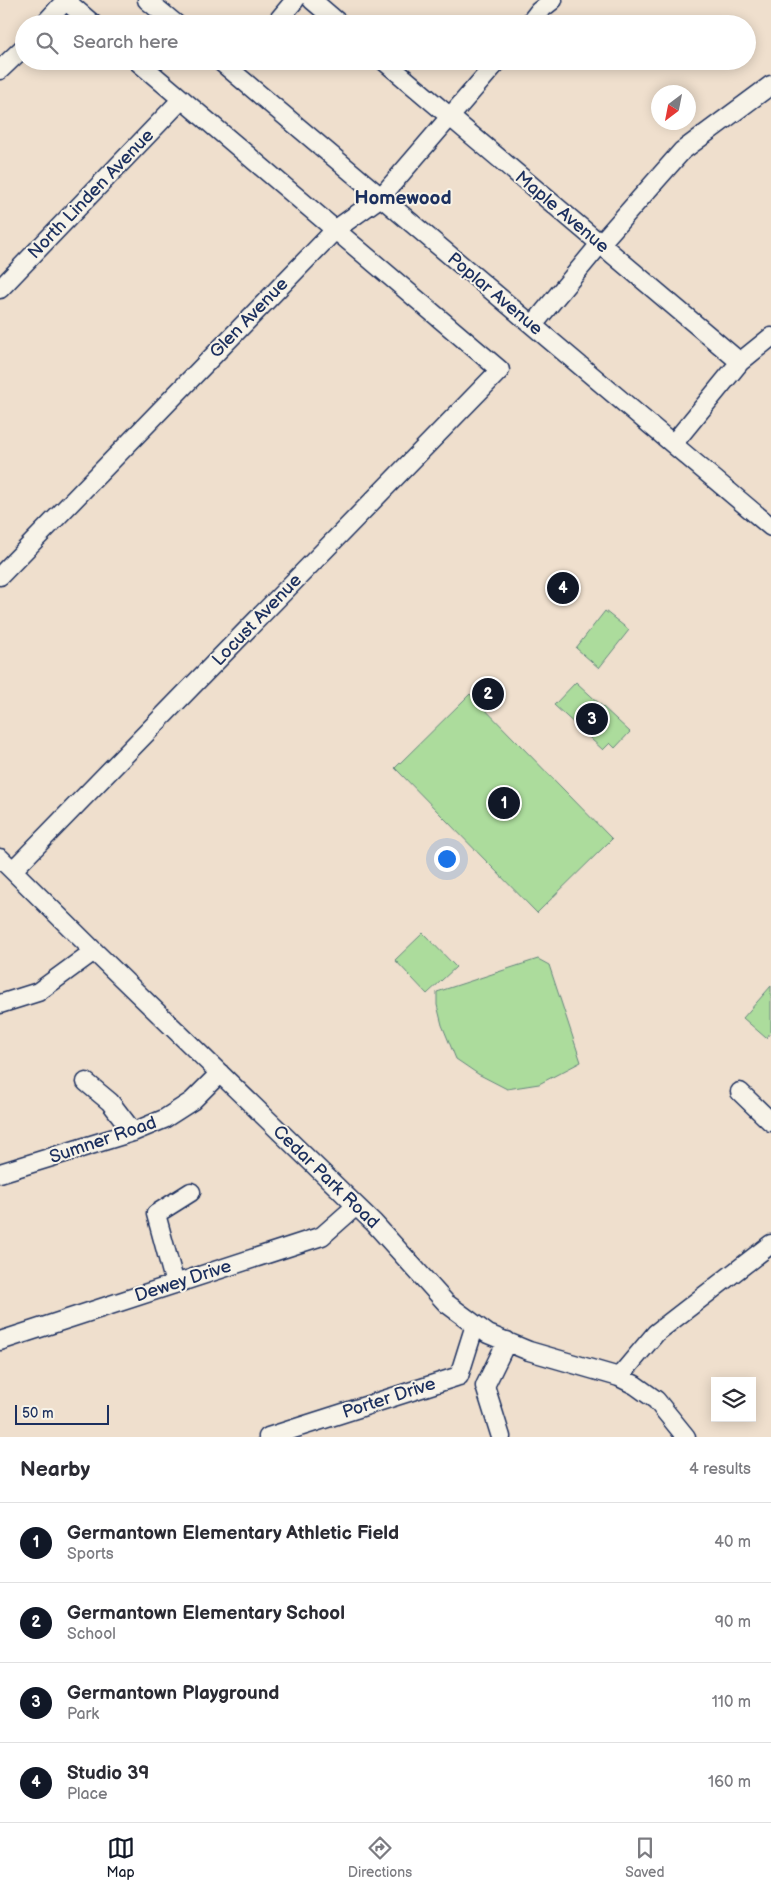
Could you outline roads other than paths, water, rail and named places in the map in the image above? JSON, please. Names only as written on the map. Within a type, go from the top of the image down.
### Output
[{"type":"street","points":[[52,15],[65,0],[82,15]]},
{"type":"street","points":[[148,0],[166,15]]},
{"type":"street","points":[[282,15],[295,0]]},
{"type":"street","points":[[312,0],[330,15]]},
{"type":"street","points":[[0,70],[15,56]]},
{"type":"street","points":[[148,70],[336,230]]},
{"type":"street","name":"Poplar Avenue","points":[[238,70],[381,197],[771,527]]},
{"type":"street","name":"Maple Avenue","points":[[395,70],[740,362]]},
{"type":"street","name":"Glen Avenue","points":[[0,576],[336,230],[381,197],[491,70]]},
{"type":"street","points":[[532,325],[682,151],[771,85]]},
{"type":"street","name":"North Linden Avenue","points":[[0,289],[182,99]]},
{"type":"street","name":"Locust Avenue","points":[[13,870],[500,370],[336,230]]},
{"type":"street","points":[[673,444],[740,362],[771,337]]},
{"type":"street","name":"Cedar Park Road","points":[[0,858],[374,1223],[446,1303],[488,1334],[529,1351],[619,1377],[635,1385],[656,1400],[686,1437]]},
{"type":"street","points":[[0,1004],[38,992],[94,951]]},
{"type":"street","name":"Sumner Road","points":[[0,1173],[133,1132],[164,1119],[192,1101],[220,1073]]},
{"type":"street","points":[[86,1082],[110,1102],[133,1132]]},
{"type":"street","points":[[740,1092],[771,1122]]},
{"type":"street","points":[[175,1284],[156,1214],[191,1192]]},
{"type":"street","name":"Dewey Drive","points":[[0,1341],[322,1236],[356,1206]]},
{"type":"street","points":[[619,1377],[656,1333],[771,1244]]},
{"type":"street","name":"Porter Drive","points":[[268,1437],[459,1376],[476,1324]]},
{"type":"street","points":[[501,1437],[485,1386],[507,1341]]},
{"type":"street","points":[[459,1376],[485,1386]]},
{"type":"place","name":"Studio 39","points":[[563,588]]},
{"type":"place","name":"Germantown Elementary School","points":[[488,694]]},
{"type":"place","name":"Germantown Playground","points":[[592,719]]},
{"type":"place","name":"Germantown Elementary Athletic Field","points":[[504,803]]},
{"type":"district","name":"Homewood","points":[[403,198]]}]
